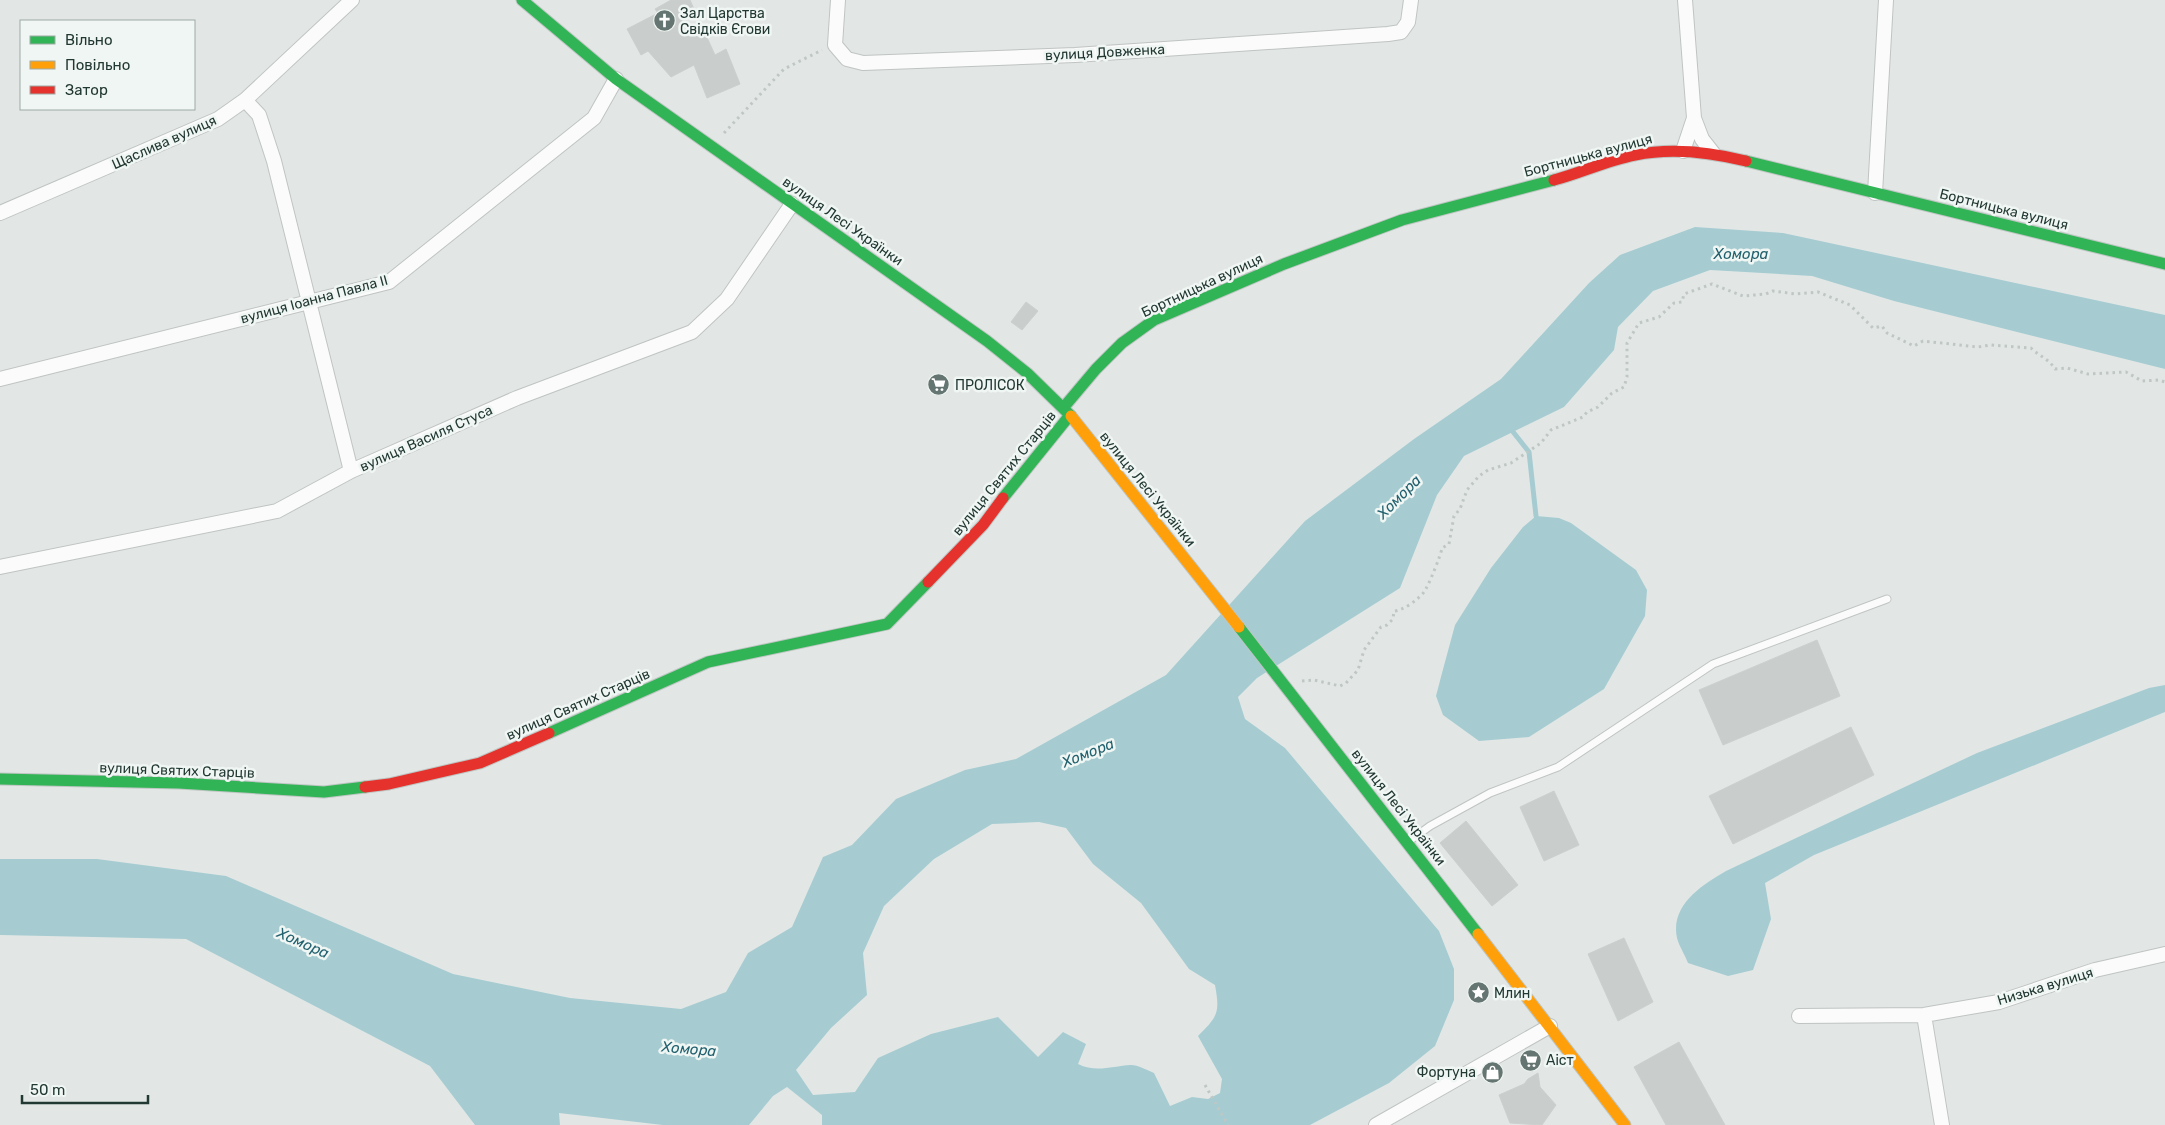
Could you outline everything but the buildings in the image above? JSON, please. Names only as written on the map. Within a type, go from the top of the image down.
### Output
[{"type":"street","name":"Щаслива вулиця","points":[[0,213],[209,123],[246,100],[352,0]]},
{"type":"street","name":"вулиця Лесі Українки","points":[[522,0],[616,79],[987,341],[1027,373],[1067,411],[1277,674],[1625,1125]]},
{"type":"street","points":[[835,45],[838,0]]},
{"type":"street","points":[[1685,0],[1694,118],[1702,139],[1713,154]]},
{"type":"street","points":[[1875,193],[1886,0]]},
{"type":"street","name":"вулиця Довженка","points":[[835,45],[847,59],[863,62],[1075,55],[1388,34],[1401,32],[1408,22],[1411,5]]},
{"type":"street","name":"вулиця Іоанна Павла II","points":[[0,379],[389,282],[594,118],[616,79]]},
{"type":"street","points":[[259,115],[262,85]]},
{"type":"street","points":[[246,100],[259,115],[274,161],[351,471]]},
{"type":"street","points":[[1684,151],[1694,118]]},
{"type":"street","name":"Бортницька вулиця","points":[[1067,411],[1096,368],[1122,344],[1154,320],[1284,264],[1402,220],[1570,176],[1634,155],[1663,151],[1713,154],[2165,264]]},
{"type":"street","name":"вулиця Василя Стуса","points":[[0,567],[277,511],[351,471],[517,398],[692,332],[727,298],[792,204]]},
{"type":"street","name":"вулиця Святих Старців","points":[[0,779],[179,783],[324,792],[390,784],[480,763],[708,662],[888,624],[984,526],[1067,411]]},
{"type":"street","name":"Низька вулиця","points":[[1799,1016],[1924,1015],[1999,1002],[2095,970],[2165,954]]},
{"type":"street","points":[[1924,1015],[1942,1125]]},
{"type":"street","points":[[1376,1125],[1550,1026]]},
{"type":"lane","points":[[1408,843],[1430,826],[1490,793],[1558,767],[1713,664],[1887,598]]},
{"type":"path","points":[[713,148],[730,124],[784,69],[835,45]]},
{"type":"path","points":[[1286,686],[1299,681],[1314,680],[1340,686],[1346,683],[1358,670],[1364,650],[1381,628],[1387,625],[1393,618],[1394,611],[1400,611],[1424,592],[1441,557],[1442,548],[1448,544],[1454,516],[1460,510],[1467,490],[1488,470],[1510,463],[1541,443],[1551,430],[1583,417],[1587,412],[1598,407],[1612,394],[1624,387],[1627,377],[1627,342],[1639,323],[1659,317],[1674,303],[1682,302],[1684,294],[1712,284],[1743,296],[1766,294],[1773,291],[1796,294],[1818,292],[1850,305],[1873,328],[1882,326],[1887,333],[1914,346],[1923,341],[1978,347],[1990,345],[2031,348],[2039,356],[2051,362],[2055,369],[2067,368],[2088,374],[2126,372],[2142,381],[2159,380],[2165,382]]},
{"type":"path","points":[[1205,1086],[1228,1125]]},
{"type":"water","name":"Хомора","points":[[1695,227],[1783,233],[2165,315],[2165,369],[1894,301],[1812,276],[1710,270],[1653,291],[1618,327],[1614,350],[1564,407],[1464,456],[1437,495],[1400,588],[1257,678],[1238,697],[1245,719],[1285,748],[1439,931],[1454,969],[1454,1000],[1435,1046],[1389,1083],[1310,1125],[822,1125],[822,1115],[787,1087],[773,1096],[749,1125],[663,1125],[559,1113],[560,1125],[475,1125],[430,1066],[186,939],[0,935],[0,859],[97,859],[226,876],[453,974],[570,998],[681,1009],[726,992],[748,953],[792,927],[823,857],[852,845],[896,799],[965,770],[1016,759],[1166,675],[1305,521],[1414,439],[1501,379],[1589,283],[1620,255]],"holes":[[[1039,822],[1066,828],[1093,864],[1141,903],[1189,969],[1215,985],[1216,1014],[1210,1024],[1198,1036],[1222,1079],[1220,1093],[1208,1099],[1192,1097],[1170,1106],[1154,1073],[1134,1065],[1098,1069],[1078,1064],[1086,1044],[1063,1032],[1038,1057],[998,1017],[931,1034],[878,1058],[855,1092],[813,1095],[796,1070],[831,1028],[867,995],[863,953],[884,906],[934,859],[992,824]]]},
{"type":"water","points":[[1536,516],[1559,518],[1571,523],[1636,570],[1647,590],[1645,616],[1604,689],[1529,737],[1479,741],[1443,715],[1436,696],[1455,625],[1491,568],[1523,527]]},
{"type":"water","points":[[2165,685],[2165,712],[1814,855],[1765,883],[1771,919],[1753,970],[1728,976],[1688,963],[1677,938],[1676,926],[1678,916],[1690,897],[1726,871],[1977,753],[2149,688]]},
{"type":"waterway","points":[[1510,428],[1529,452],[1536,516]]},
{"type":"traffic: fast","points":[[522,0],[616,79],[987,341],[1027,373],[1071,416]]},
{"type":"traffic: fast","points":[[1746,161],[2165,264]]},
{"type":"traffic: fast","points":[[1064,407],[1096,369],[1122,343],[1154,320],[1284,264],[1402,220],[1554,180]]},
{"type":"traffic: fast","points":[[1003,498],[1070,415]]},
{"type":"traffic: fast","points":[[549,733],[708,662],[887,624],[928,582]]},
{"type":"traffic: fast","points":[[1239,627],[1478,934]]},
{"type":"traffic: fast","points":[[0,779],[179,783],[324,792],[365,787]]},
{"type":"traffic: slow","points":[[1071,416],[1239,627]]},
{"type":"traffic: slow","points":[[1478,934],[1625,1125]]},
{"type":"traffic: jam","points":[[1554,180],[1615,160],[1663,151],[1719,155],[1746,161]]},
{"type":"traffic: jam","points":[[928,582],[983,525],[1003,498]]},
{"type":"traffic: jam","points":[[365,787],[389,784],[480,763],[549,733]]},
{"type":"place","name":"Зал Царства Свідків Єгови","points":[[664,21]]},
{"type":"place","name":"ПРОЛІСОК","points":[[939,385]]},
{"type":"place","name":"Млин","points":[[1478,993]]},
{"type":"place","name":"Аіст","points":[[1530,1060]]},
{"type":"place","name":"Фортуна","points":[[1492,1072]]}]
